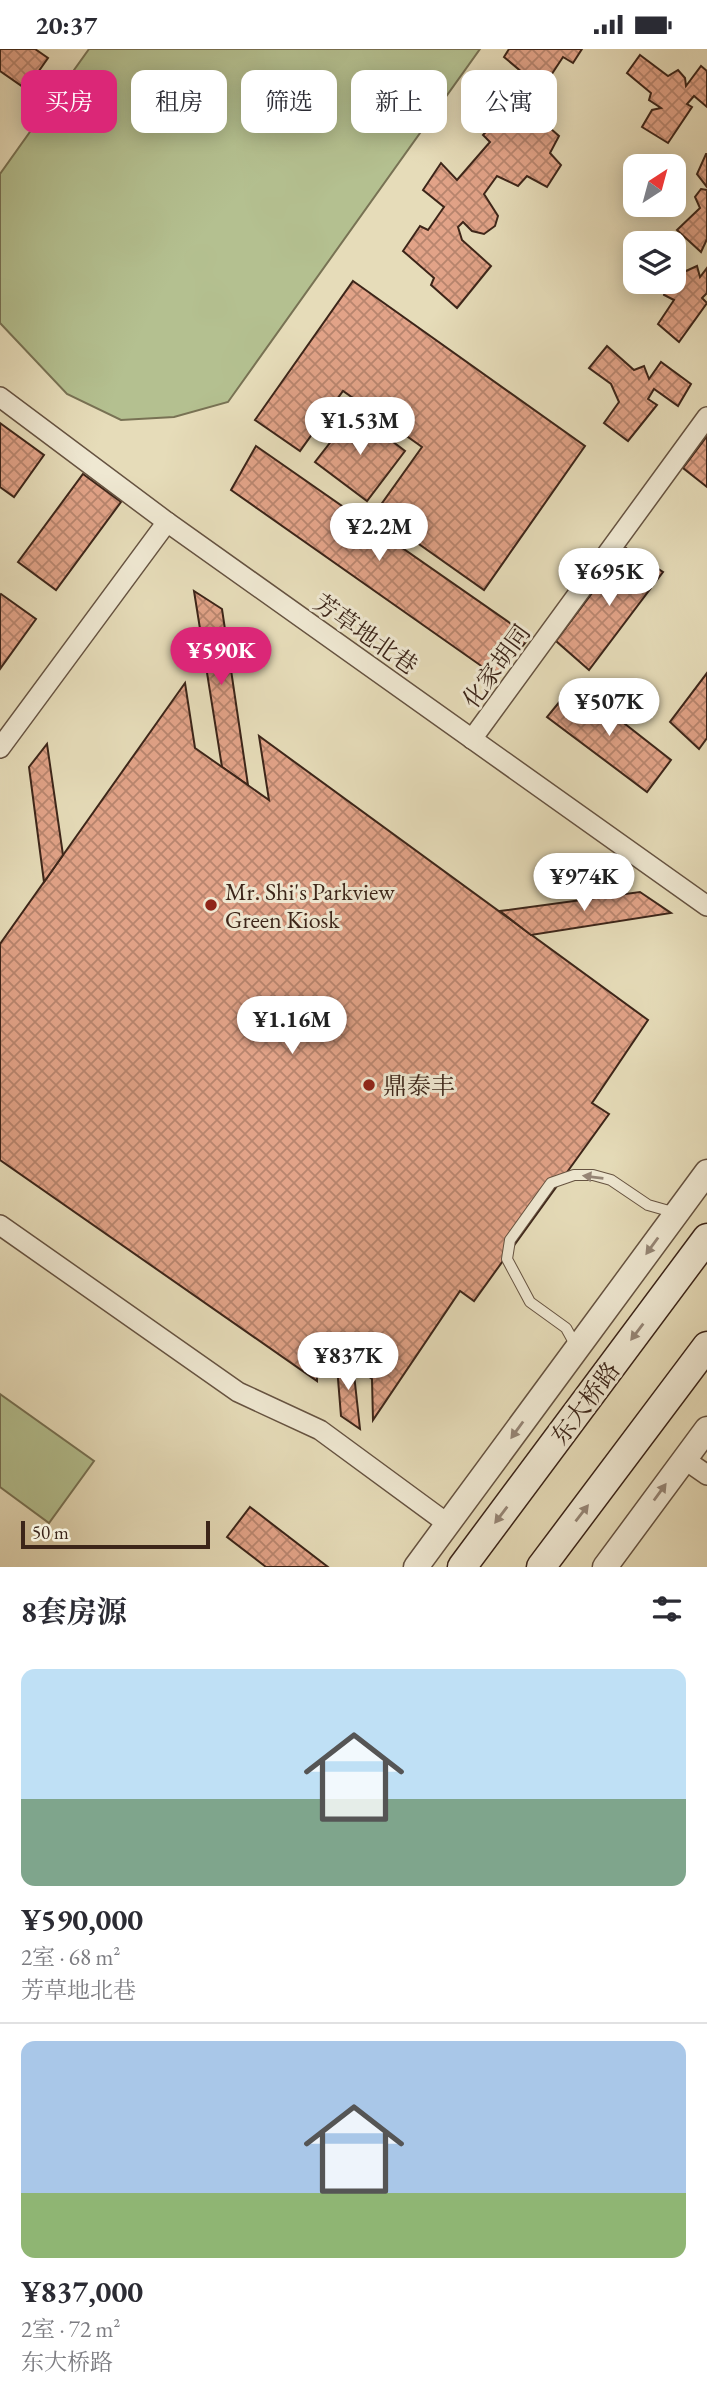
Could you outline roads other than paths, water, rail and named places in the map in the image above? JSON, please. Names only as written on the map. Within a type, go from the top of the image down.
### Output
[{"type":"main road","name":"东大桥路","points":[[462,1567],[707,1238]]},
{"type":"main road","points":[[541,1567],[707,1346]]},
{"type":"street","name":"芳草地北巷","points":[[0,397],[167,522],[707,906]]},
{"type":"street","name":"化家胡同","points":[[472,739],[707,417]]},
{"type":"street","points":[[0,748],[167,522]]},
{"type":"street","points":[[416,1567],[707,1172]]},
{"type":"street","points":[[0,1225],[238,1392],[320,1430],[448,1524]]},
{"type":"street","points":[[605,1567],[707,1429]]},
{"type":"street","points":[[684,1459],[707,1475]]},
{"type":"lane","points":[[577,1348],[566,1328],[530,1302],[507,1259],[510,1240],[551,1183],[574,1175],[593,1175],[611,1180],[648,1205],[676,1213]]},
{"type":"place","name":"Mr. Shi's Parkview Green Kiosk","points":[[211,905]]},
{"type":"place","name":"鼎泰丰","points":[[369,1085]]}]
